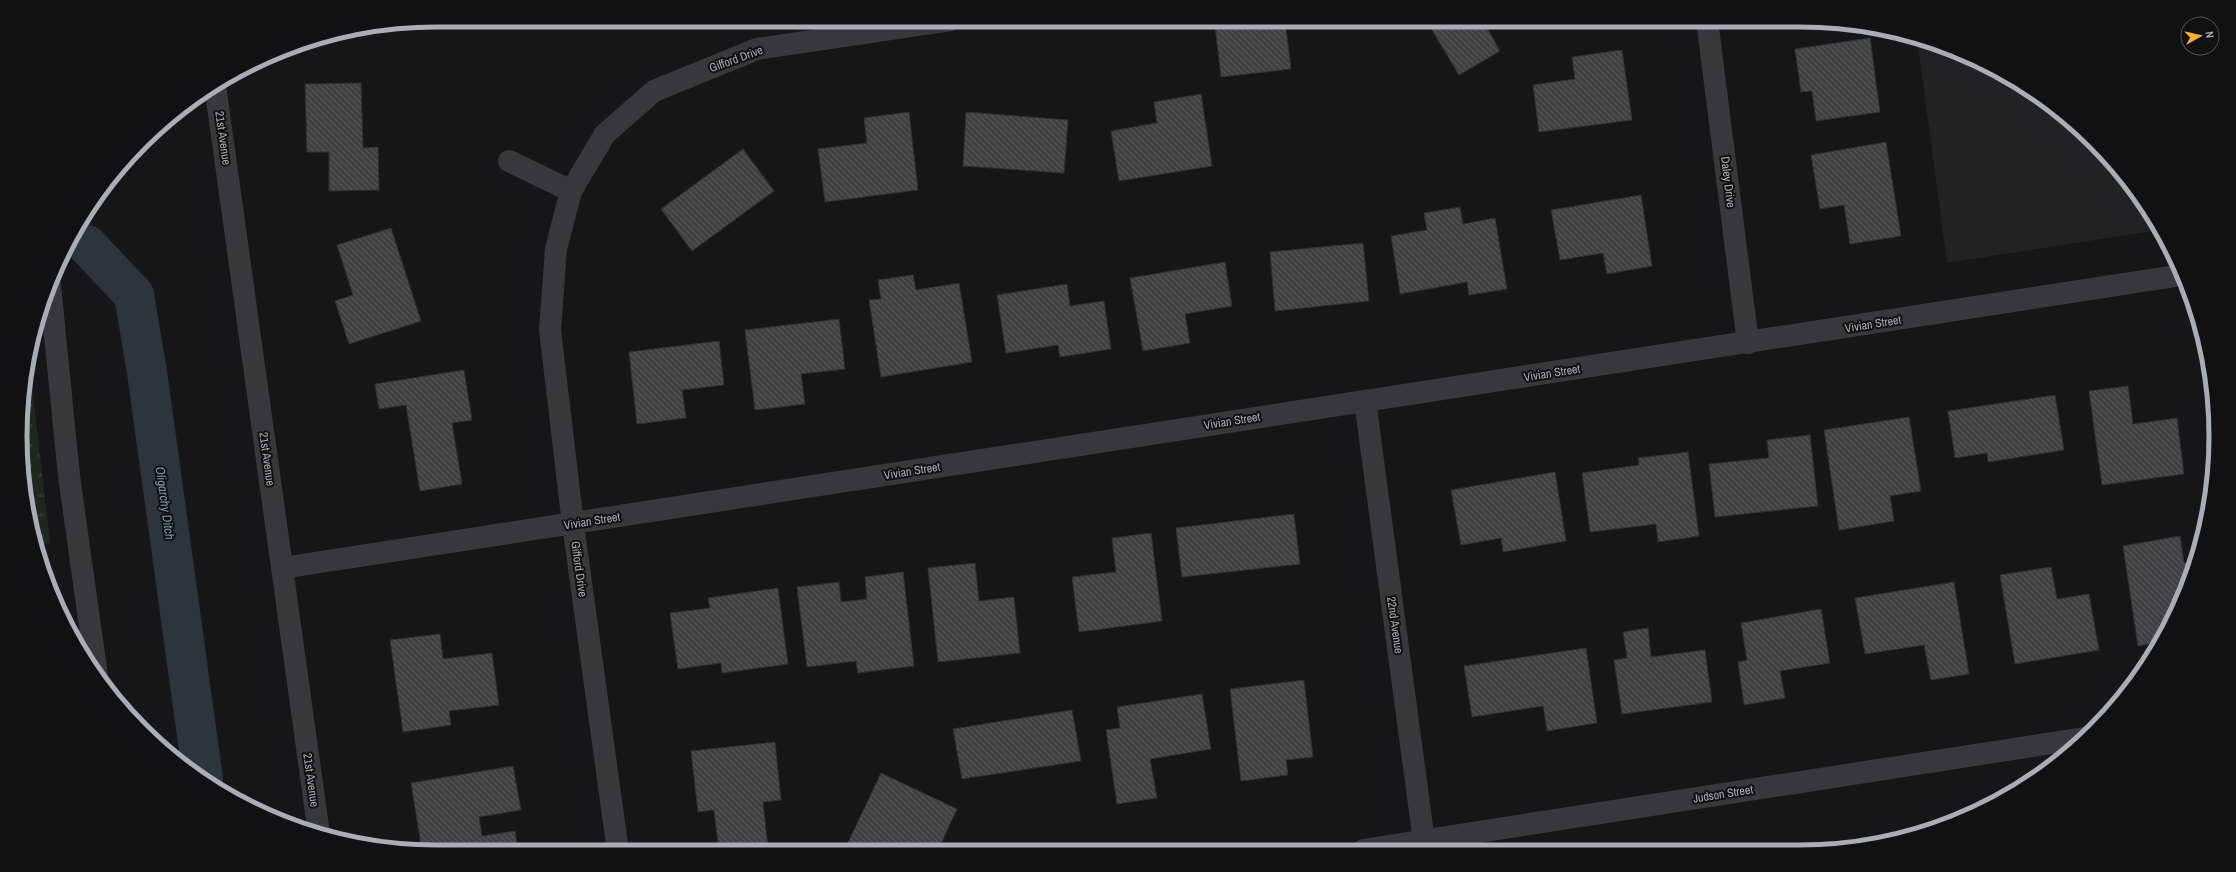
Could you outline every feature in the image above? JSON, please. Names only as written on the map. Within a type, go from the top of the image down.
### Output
[{"type":"street","name":"Gifford Drive","points":[[617,845],[573,524],[550,330],[556,249],[571,191],[605,134],[654,91],[757,49],[904,27]]},
{"type":"street","name":"Daley Drive","points":[[1708,27],[1748,343]]},
{"type":"street","name":"21st Avenue","points":[[216,92],[318,827]]},
{"type":"street","points":[[510,161],[571,191]]},
{"type":"street","name":"Vivian Street","points":[[282,568],[2177,276]]},
{"type":"street","points":[[51,298],[69,476],[95,661]]},
{"type":"street","name":"22nd Avenue","points":[[1365,400],[1425,845]]},
{"type":"street","name":"Judson Street","points":[[1425,845],[2074,740]]},
{"type":"shaded area","points":[[1918,45],[1957,58],[2005,82],[2027,96],[2070,128],[2108,166],[2140,209],[2153,231],[1947,263]]},
{"type":"green space","points":[[31,378],[50,543],[42,544],[30,489],[27,436]]},
{"type":"building","points":[[1215,27],[1286,27],[1291,69],[1221,77]]},
{"type":"building","points":[[1430,27],[1486,27],[1500,51],[1459,75]]},
{"type":"building","points":[[1870,38],[1880,112],[1816,121],[1812,91],[1801,92],[1795,49]]},
{"type":"building","points":[[1622,50],[1632,120],[1539,132],[1533,85],[1575,79],[1572,57]]},
{"type":"building","points":[[361,83],[363,148],[378,147],[379,190],[329,191],[329,152],[307,152],[305,84]]},
{"type":"building","points":[[1201,94],[1212,166],[1119,181],[1111,131],[1157,123],[1154,102]]},
{"type":"building","points":[[909,112],[918,190],[825,202],[818,149],[867,143],[864,118]]},
{"type":"building","points":[[966,112],[1068,120],[1064,173],[963,166]]},
{"type":"building","points":[[1886,142],[1901,236],[1850,244],[1844,205],[1820,209],[1811,155]]},
{"type":"building","points":[[743,149],[774,191],[692,251],[661,209]]},
{"type":"building","points":[[1641,195],[1652,266],[1607,274],[1603,253],[1560,260],[1551,210]]},
{"type":"building","points":[[1460,207],[1463,224],[1495,218],[1507,289],[1469,295],[1467,282],[1400,294],[1391,236],[1427,230],[1424,213]]},
{"type":"building","points":[[391,228],[421,321],[349,344],[335,301],[353,295],[337,245]]},
{"type":"building","points":[[1363,243],[1369,301],[1275,311],[1270,252]]},
{"type":"building","points":[[1225,262],[1232,306],[1185,314],[1190,343],[1143,351],[1130,278]]},
{"type":"building","points":[[913,275],[916,290],[959,283],[972,362],[881,377],[869,300],[881,299],[878,280]]},
{"type":"building","points":[[1067,284],[1070,306],[1104,301],[1111,349],[1060,357],[1058,345],[1006,353],[997,295]]},
{"type":"building","points":[[839,319],[845,369],[801,374],[805,404],[755,410],[745,330]]},
{"type":"building","points":[[719,341],[724,385],[682,390],[686,418],[637,424],[629,352]]},
{"type":"building","points":[[464,370],[472,420],[452,423],[462,484],[420,491],[406,405],[379,409],[375,384]]},
{"type":"building","points":[[2128,386],[2133,424],[2177,418],[2184,474],[2102,485],[2089,391]]},
{"type":"building","points":[[2055,395],[2064,450],[1988,462],[1987,453],[1955,458],[1948,411]]},
{"type":"building","points":[[1909,417],[1921,491],[1890,496],[1894,521],[1839,530],[1824,430]]},
{"type":"building","points":[[1810,435],[1818,506],[1715,517],[1709,464],[1769,458],[1767,440]]},
{"type":"building","points":[[1688,452],[1699,536],[1658,542],[1656,524],[1590,532],[1582,473],[1639,465],[1638,458]]},
{"type":"building","points":[[1555,472],[1566,541],[1503,552],[1501,538],[1461,545],[1451,490]]},
{"type":"building","points":[[1294,514],[1300,564],[1182,577],[1176,528]]},
{"type":"building","points":[[1151,533],[1162,621],[1079,632],[1072,577],[1116,572],[1112,538]]},
{"type":"building","points":[[2180,536],[2184,563],[2189,562],[2178,593],[2167,617],[2152,643],[2138,646],[2123,546]]},
{"type":"building","points":[[975,563],[979,601],[1014,597],[1020,653],[938,662],[928,568]]},
{"type":"building","points":[[2051,567],[2057,599],[2089,594],[2099,650],[2015,664],[2000,575]]},
{"type":"building","points":[[903,572],[914,666],[858,673],[856,661],[807,667],[797,587],[839,582],[841,602],[867,599],[865,577]]},
{"type":"building","points":[[1954,582],[1969,674],[1931,680],[1924,645],[1865,654],[1855,598]]},
{"type":"building","points":[[778,588],[788,664],[722,673],[721,663],[678,669],[670,613],[710,608],[708,598]]},
{"type":"building","points":[[1821,609],[1830,663],[1780,671],[1785,698],[1744,705],[1738,662],[1747,660],[1741,623]]},
{"type":"building","points":[[1648,628],[1651,657],[1705,650],[1712,702],[1622,714],[1614,660],[1627,658],[1623,632]]},
{"type":"building","points":[[440,634],[443,659],[492,653],[499,705],[449,711],[451,725],[403,732],[390,640]]},
{"type":"building","points":[[1586,648],[1597,723],[1547,731],[1543,706],[1472,717],[1464,666]]},
{"type":"building","points":[[1304,680],[1313,757],[1286,760],[1288,775],[1241,781],[1230,689]]},
{"type":"building","points":[[1202,694],[1211,749],[1150,759],[1157,798],[1117,804],[1106,730],[1120,728],[1117,707]]},
{"type":"building","points":[[1072,710],[1081,761],[962,779],[953,729]]},
{"type":"building","points":[[775,742],[781,800],[763,802],[768,845],[718,845],[714,810],[698,812],[691,751]]},
{"type":"building","points":[[513,766],[521,810],[479,817],[482,836],[515,831],[517,845],[421,844],[411,783]]},
{"type":"building","points":[[881,773],[957,809],[940,845],[847,845]]},
{"type":"waterway","name":"Oligarchy Ditch","points":[[87,245],[134,295],[147,372],[202,771]]}]
